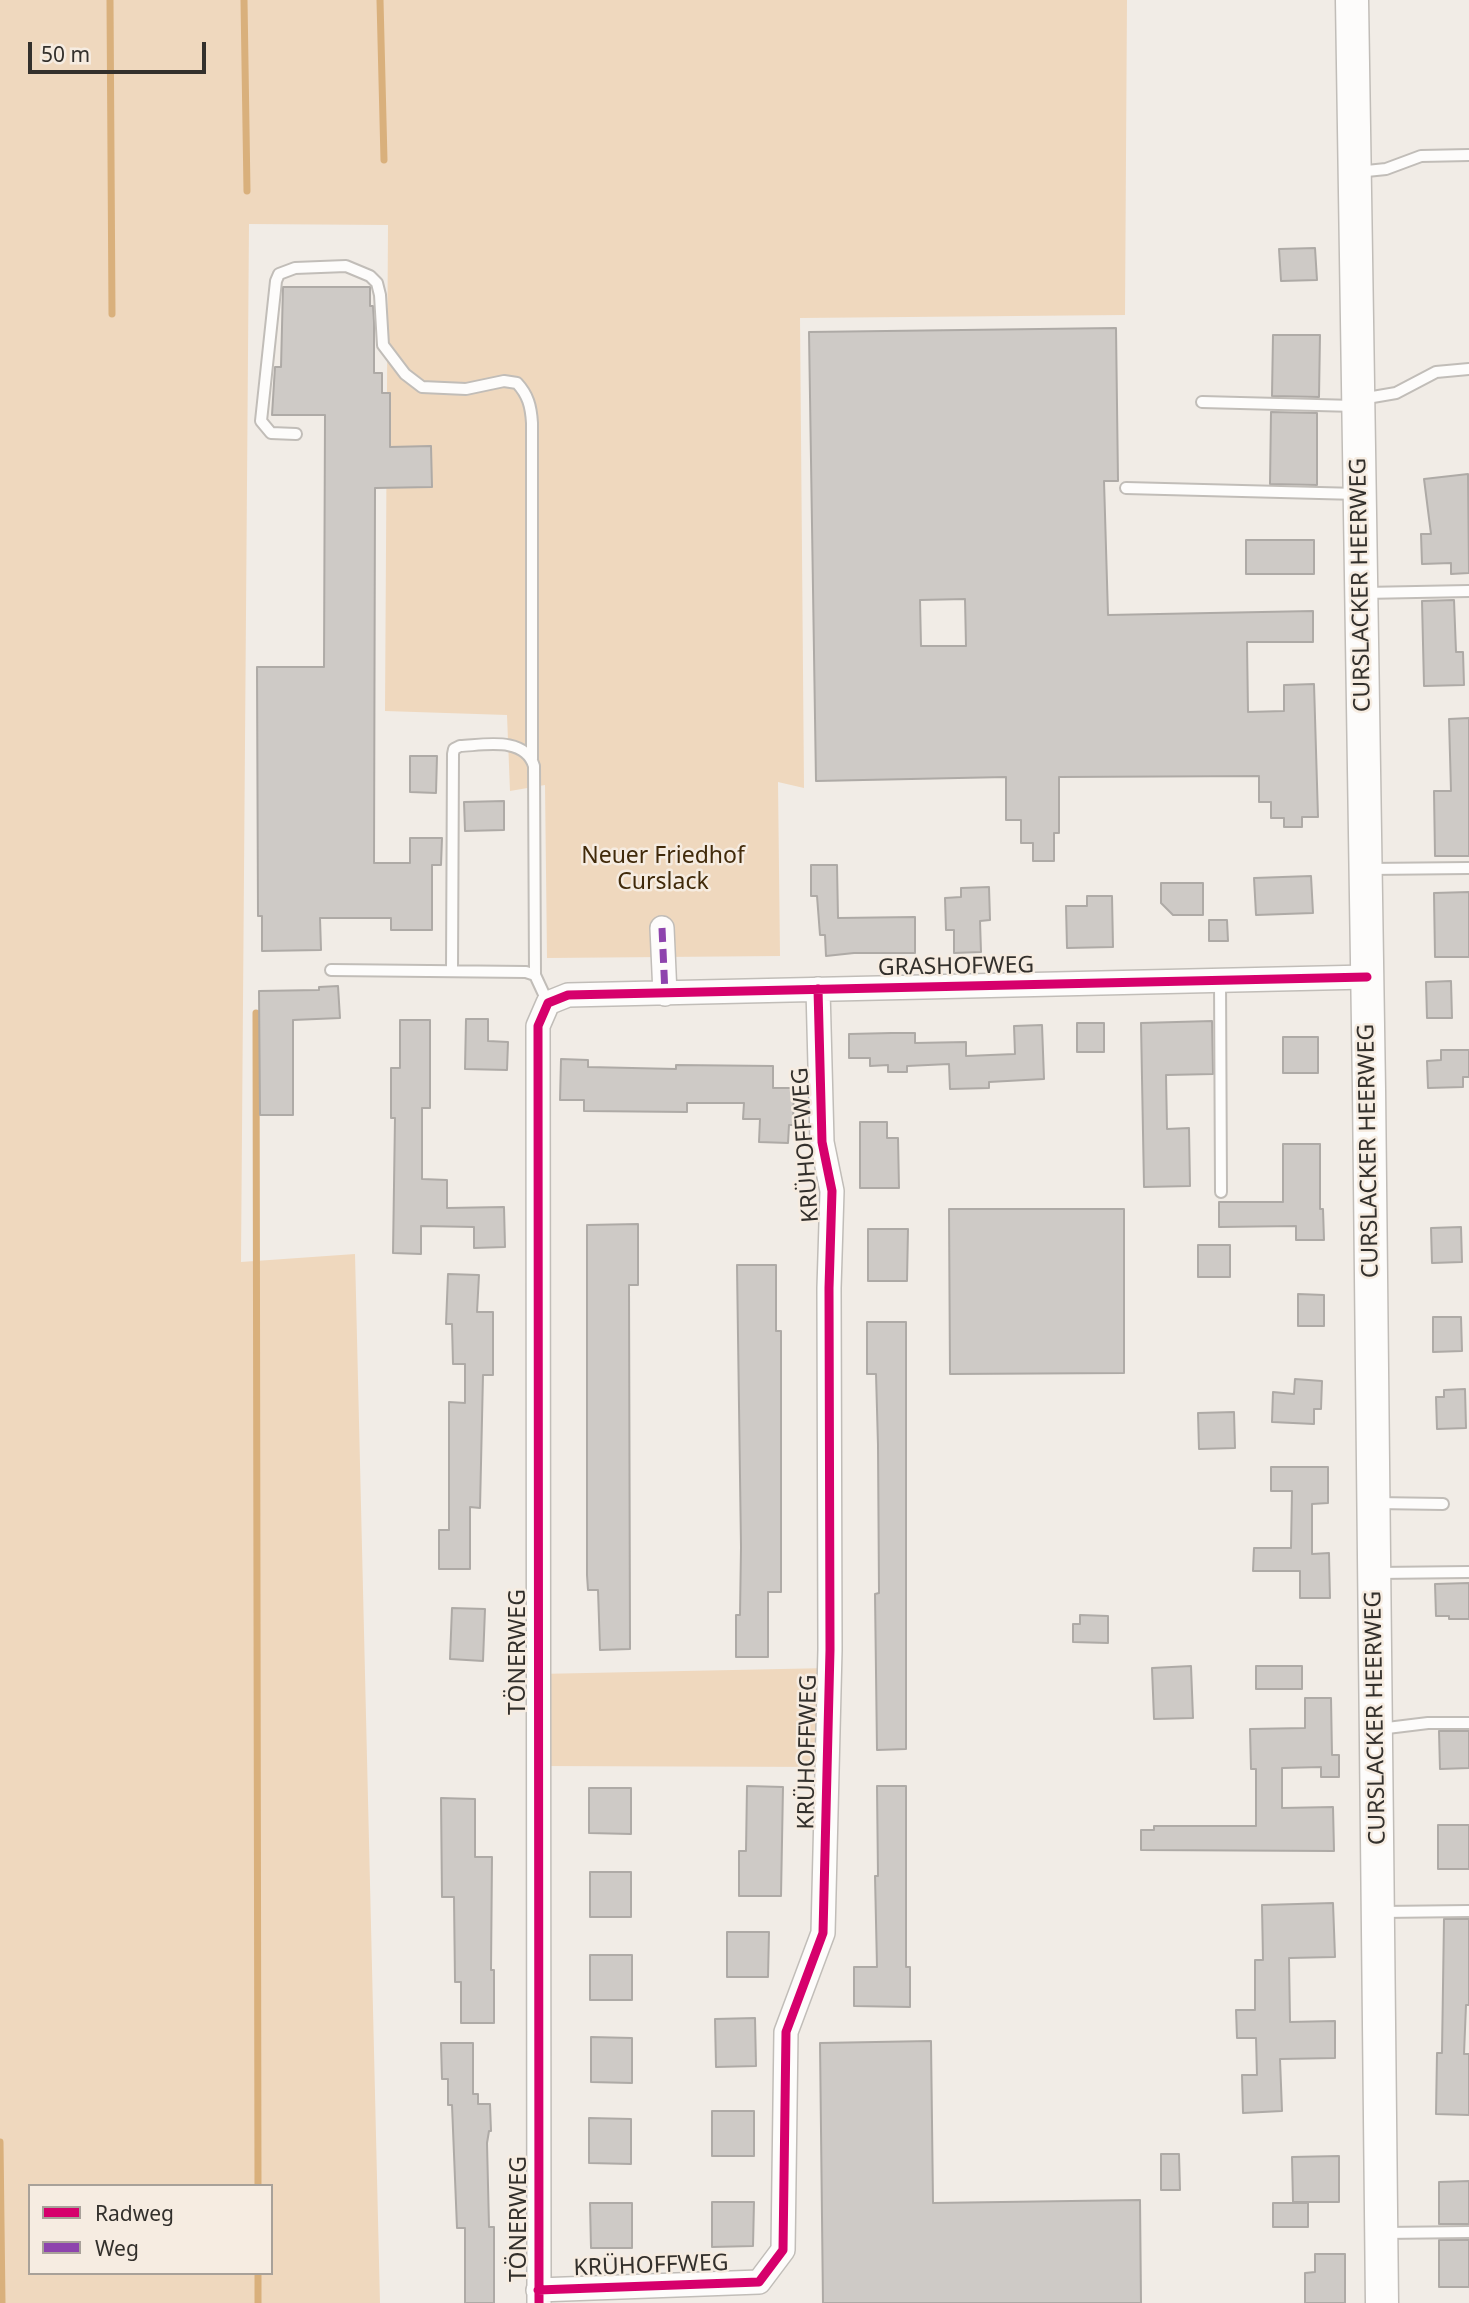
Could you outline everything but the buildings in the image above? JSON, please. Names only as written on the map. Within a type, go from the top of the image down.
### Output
[{"type":"main road","name":"CURSLACKER HEERWEG","points":[[1352,0],[1367,977],[1382,2303]]},
{"type":"street","points":[[662,928],[665,994]]},
{"type":"street","name":"GRASHOFWEG","points":[[548,1003],[568,995],[1367,977]]},
{"type":"street","name":"KRÜHOFFWEG","points":[[538,2296],[759,2281],[783,2250],[786,2032],[823,1933],[830,1650],[829,1288],[832,1191],[822,1142],[818,989]]},
{"type":"street","name":"TÖNERWEG","points":[[538,2296],[538,1026],[548,1003]]},
{"type":"lane","points":[[1354,172],[1386,169],[1421,156],[1469,155]]},
{"type":"lane","points":[[296,433],[271,433],[261,421],[276,281],[279,274],[295,268],[346,267],[370,276],[377,283],[380,295],[383,345],[405,374],[422,387],[466,389],[504,381],[517,383],[526,392],[531,406],[532,423],[535,975],[548,1003]]},
{"type":"lane","points":[[1202,402],[1358,402],[1396,393],[1436,372],[1469,369]]},
{"type":"lane","points":[[1126,488],[1359,494]]},
{"type":"lane","points":[[1361,593],[1469,591]]},
{"type":"lane","points":[[453,970],[454,749],[503,745],[519,747],[532,759]]},
{"type":"lane","points":[[1365,869],[1469,868]]},
{"type":"lane","points":[[331,970],[453,970],[526,972],[535,975]]},
{"type":"lane","points":[[1220,980],[1222,1192]]},
{"type":"lane","points":[[1373,1504],[1443,1503]]},
{"type":"lane","points":[[1374,1573],[1469,1572]]},
{"type":"lane","points":[[1376,1729],[1428,1723],[1469,1723]]},
{"type":"lane","points":[[1378,1912],[1469,1911]]},
{"type":"lane","points":[[1382,2233],[1469,2232]]},
{"type":"green space","name":"Neuer Friedhof Curslack","points":[[0,0],[1127,0],[1125,315],[800,318],[804,788],[778,782],[780,956],[547,958],[545,785],[510,791],[507,715],[385,711],[388,225],[249,224],[241,1262],[355,1254],[380,2303],[0,2303]]},
{"type":"green space","points":[[830,1668],[827,1767],[538,1766],[538,1674]]},
{"type":"waterway","points":[[110,0],[112,314]]},
{"type":"waterway","points":[[244,0],[247,191]]},
{"type":"waterway","points":[[380,0],[384,160]]},
{"type":"waterway","points":[[256,1013],[258,2184]]},
{"type":"waterway","points":[[0,2142],[2,2303]]},
{"type":"waterway","points":[[258,2275],[258,2303]]},
{"type":"marked path","points":[[662,928],[665,994]]},
{"type":"cycle path","points":[[539,2303],[538,1026],[548,1003],[568,995],[1367,977]]},
{"type":"cycle path","points":[[538,2290],[759,2282],[783,2250],[786,2032],[823,1933],[830,1650],[829,1288],[832,1191],[822,1142],[818,989]]}]
